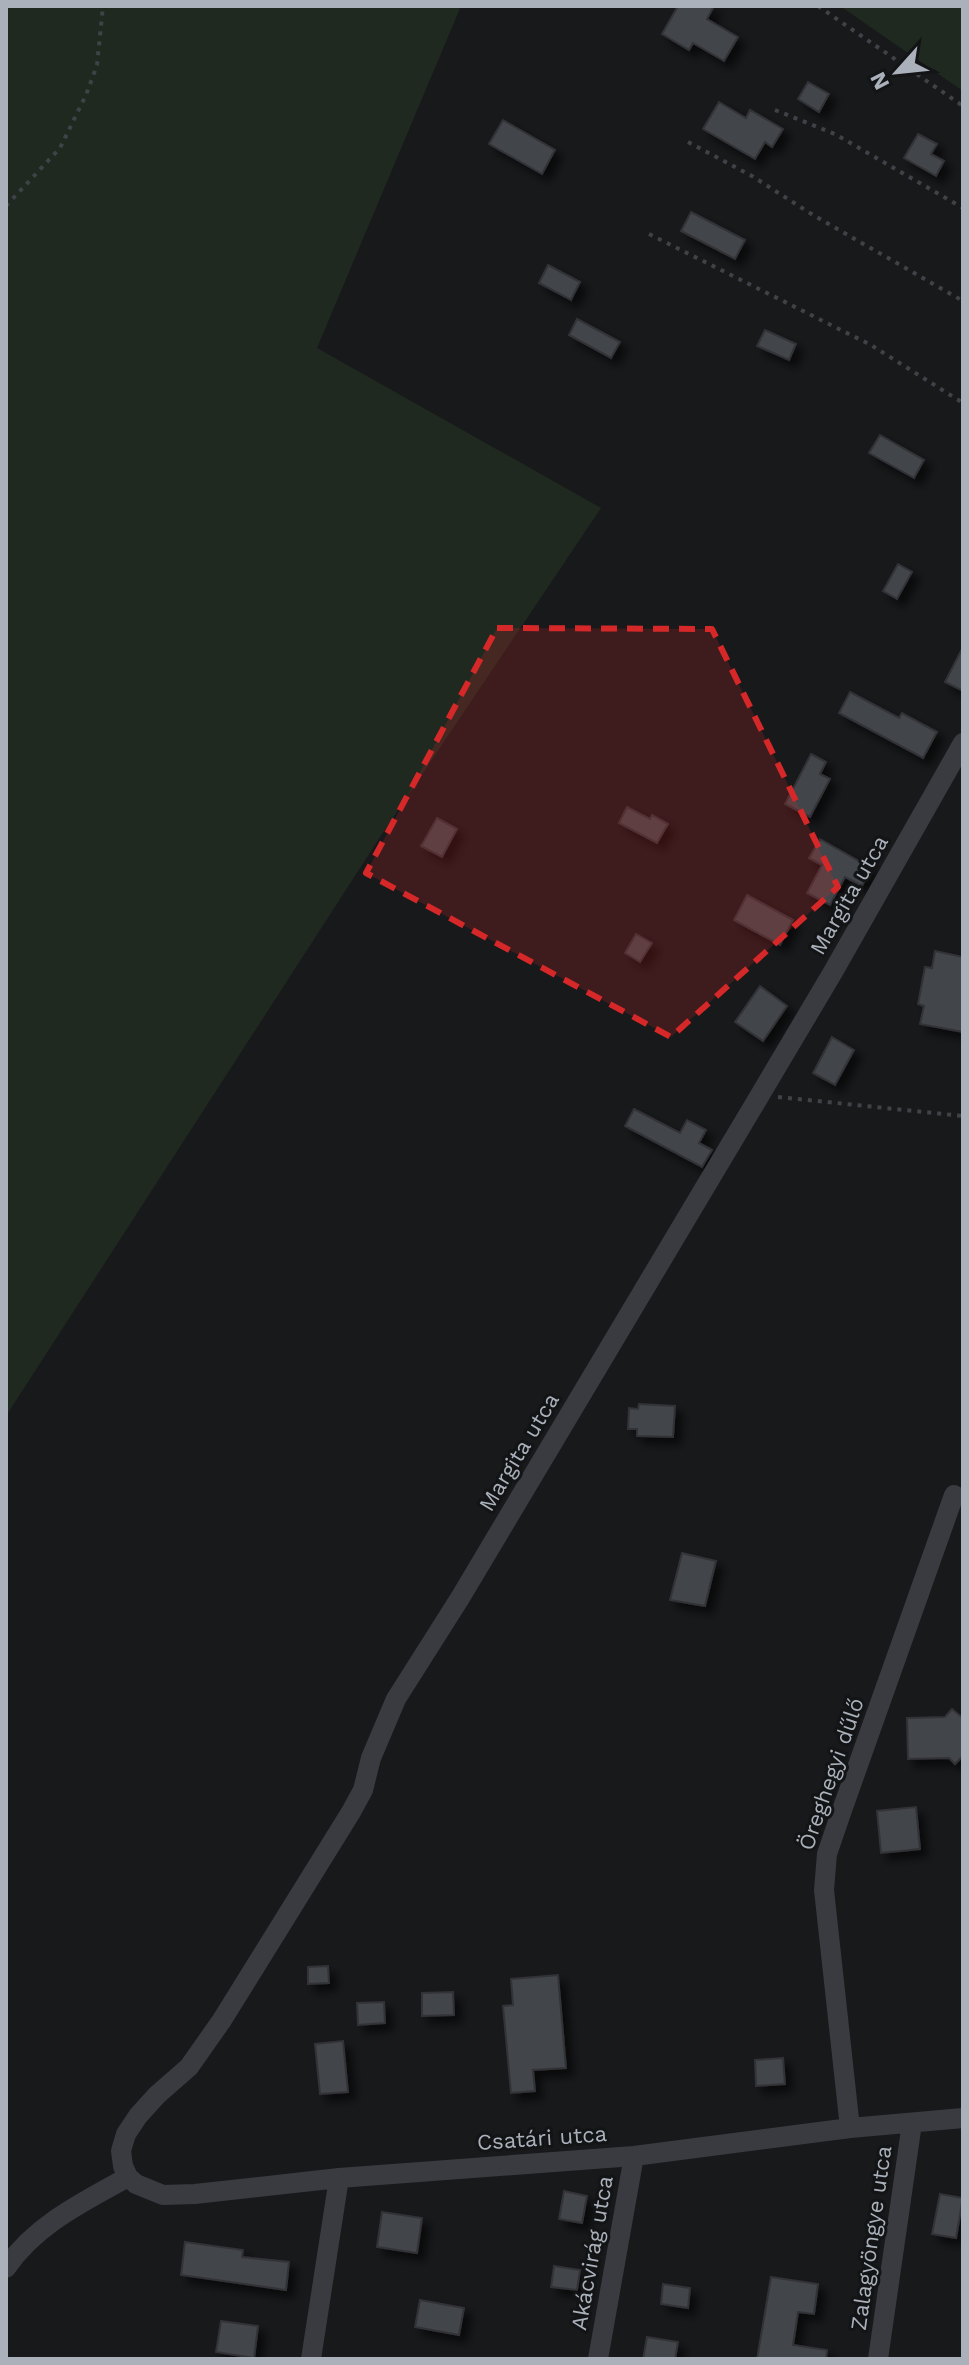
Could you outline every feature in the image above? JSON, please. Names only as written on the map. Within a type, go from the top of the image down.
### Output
[{"type":"street","name":"Margita utca","points":[[128,2177],[121,2151],[126,2134],[157,2095],[189,2067],[222,2020],[351,1812],[363,1790],[371,1758],[396,1699],[460,1598],[833,972],[963,743]]},
{"type":"street","name":"Öreghegyi dűlő","points":[[850,2128],[824,1890],[826,1865],[841,1813],[954,1495]]},
{"type":"street","name":"Csatári utca","points":[[128,2177],[136,2184],[163,2195],[195,2194],[339,2178],[634,2156],[850,2128],[963,2118]]},
{"type":"street","name":"Zalagyöngye utca","points":[[878,2359],[912,2123]]},
{"type":"street","name":"Akácvirág utca","points":[[598,2359],[634,2156]]},
{"type":"street","points":[[6,2268],[19,2248],[40,2231],[74,2207],[128,2177]]},
{"type":"street","points":[[311,2359],[339,2178]]},
{"type":"path","points":[[6,206],[60,148],[86,95],[97,65],[103,6]]},
{"type":"path","points":[[818,6],[963,106]]},
{"type":"path","points":[[775,110],[835,134],[963,208]]},
{"type":"path","points":[[688,142],[752,176],[813,215],[963,301]]},
{"type":"path","points":[[649,234],[871,345],[963,403]]},
{"type":"path","points":[[760,1095],[963,1116]]},
{"type":"highlighted area","points":[[497,628],[712,629],[838,887],[671,1037],[366,873]]},
{"type":"shaded area","points":[[6,6],[461,6],[317,348],[601,508],[382,834],[6,1416]]},
{"type":"shaded area","points":[[840,6],[963,6],[963,91]]},
{"type":"building","points":[[678,6],[714,6],[707,19],[738,37],[724,61],[693,43],[689,50],[662,34]]},
{"type":"building","points":[[808,82],[829,94],[819,112],[798,99]]},
{"type":"building","points":[[719,102],[746,118],[750,110],[783,129],[772,147],[765,142],[755,159],[703,129]]},
{"type":"building","points":[[503,120],[555,150],[542,174],[489,144]]},
{"type":"building","points":[[918,134],[937,144],[931,154],[944,161],[936,176],[904,158]]},
{"type":"building","points":[[691,212],[745,240],[735,259],[681,231]]},
{"type":"building","points":[[548,265],[580,282],[571,300],[539,283]]},
{"type":"building","points":[[577,319],[620,342],[611,358],[569,335]]},
{"type":"building","points":[[765,330],[796,344],[789,360],[757,346]]},
{"type":"building","points":[[880,435],[924,460],[914,478],[869,453]]},
{"type":"building","points":[[898,564],[912,572],[897,599],[883,591]]},
{"type":"building","points":[[963,647],[963,691],[945,682]]},
{"type":"building","points":[[850,692],[899,718],[902,713],[937,732],[923,758],[839,713]]},
{"type":"building","points":[[811,754],[826,762],[820,774],[830,779],[810,817],[785,804]]},
{"type":"building","points":[[627,807],[668,824],[657,843],[619,823]]},
{"type":"building","points":[[437,818],[457,829],[442,857],[421,846]]},
{"type":"building","points":[[820,839],[871,868],[862,886],[845,877],[830,905],[807,893],[822,865],[809,858]]},
{"type":"building","points":[[747,895],[793,920],[780,945],[734,920]]},
{"type":"building","points":[[636,934],[652,943],[640,962],[625,953]]},
{"type":"building","points":[[935,951],[963,957],[963,1032],[920,1024],[924,1006],[918,1004],[925,967],[932,968]]},
{"type":"building","points":[[760,986],[787,1006],[763,1041],[735,1022]]},
{"type":"building","points":[[832,1037],[854,1050],[835,1085],[813,1073]]},
{"type":"building","points":[[634,1109],[680,1133],[687,1120],[706,1130],[699,1143],[712,1150],[702,1167],[625,1126]]},
{"type":"building","points":[[639,1404],[675,1406],[673,1437],[637,1436],[637,1429],[628,1429],[629,1408],[638,1409]]},
{"type":"building","points":[[682,1553],[716,1561],[705,1606],[670,1600]]},
{"type":"building","points":[[952,1709],[963,1718],[963,1756],[955,1764],[949,1758],[908,1759],[907,1718],[945,1717]]},
{"type":"building","points":[[916,1807],[920,1849],[881,1853],[877,1811]]},
{"type":"building","points":[[328,1966],[329,1983],[308,1984],[308,1967]]},
{"type":"building","points":[[558,1975],[566,2068],[533,2070],[535,2091],[511,2093],[503,2006],[513,2005],[511,1979]]},
{"type":"building","points":[[453,1992],[454,2015],[422,2016],[422,1993]]},
{"type":"building","points":[[384,2002],[385,2023],[358,2025],[357,2003]]},
{"type":"building","points":[[343,2041],[348,2092],[320,2094],[315,2044]]},
{"type":"building","points":[[783,2058],[785,2084],[756,2086],[755,2060]]},
{"type":"building","points":[[564,2191],[587,2196],[582,2223],[559,2219]]},
{"type":"building","points":[[940,2194],[963,2198],[956,2238],[932,2234]]},
{"type":"building","points":[[382,2212],[422,2218],[417,2253],[377,2247]]},
{"type":"building","points":[[185,2242],[243,2250],[242,2257],[289,2262],[286,2290],[181,2275]]},
{"type":"building","points":[[554,2266],[580,2270],[577,2290],[551,2287]]},
{"type":"building","points":[[771,2277],[818,2284],[814,2314],[798,2312],[793,2345],[827,2350],[826,2359],[757,2359]]},
{"type":"building","points":[[663,2284],[690,2288],[688,2308],[661,2304]]},
{"type":"building","points":[[420,2300],[464,2308],[459,2335],[415,2327]]},
{"type":"building","points":[[221,2321],[258,2326],[254,2358],[216,2352]]},
{"type":"building","points":[[647,2337],[678,2342],[675,2359],[643,2359]]}]
